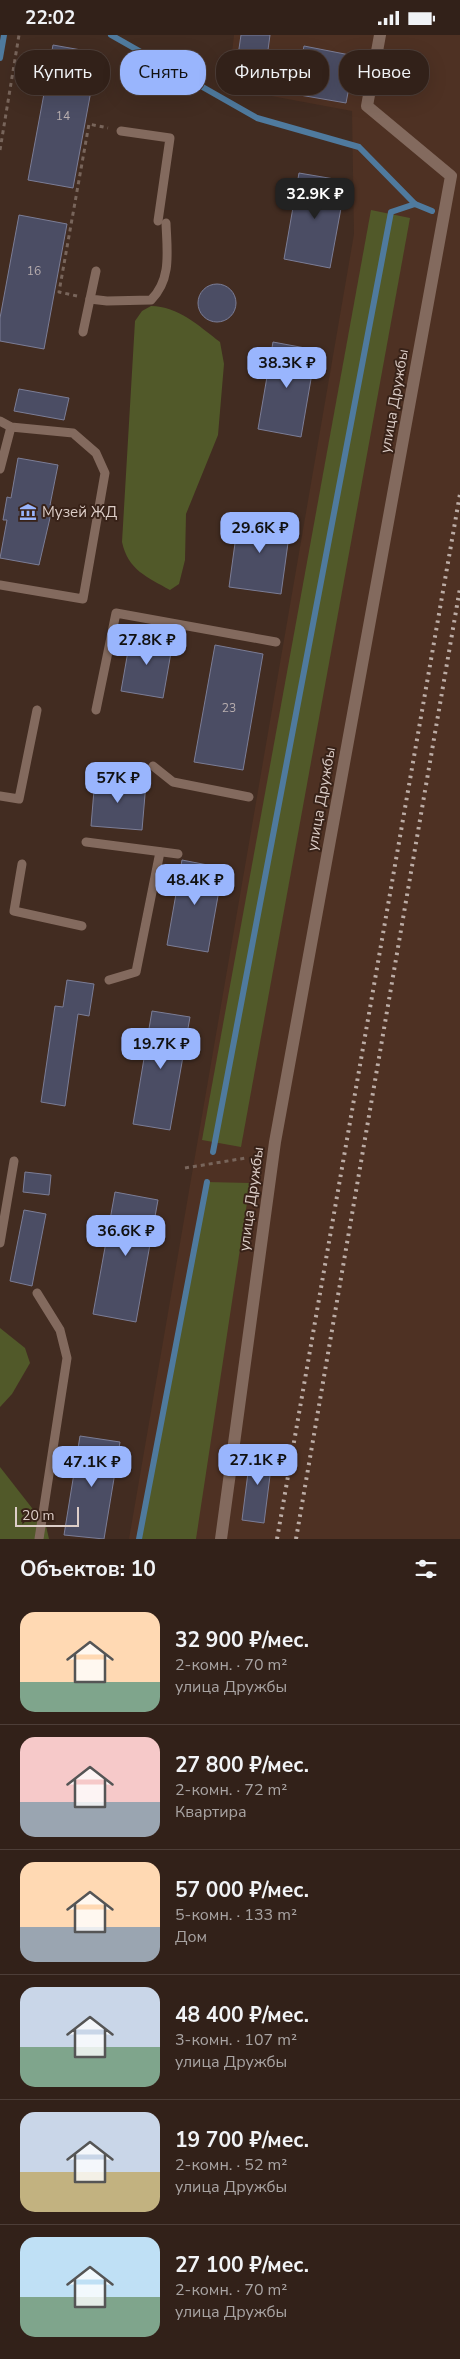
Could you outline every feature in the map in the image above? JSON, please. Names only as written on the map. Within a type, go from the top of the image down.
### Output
[{"type":"street","name":"улица Дружбы","points":[[221,1539],[275,1142],[451,176],[367,106],[380,35]]},
{"type":"lane","points":[[90,299],[151,301],[159,292],[168,269],[162,222],[170,138],[121,131]]},
{"type":"lane","points":[[83,332],[96,271]]},
{"type":"lane","points":[[0,421],[11,427],[73,433],[96,453],[105,473],[83,599],[0,585]]},
{"type":"lane","points":[[0,469],[11,427]]},
{"type":"lane","points":[[96,710],[116,613],[276,642]]},
{"type":"lane","points":[[0,796],[18,799],[37,711]]},
{"type":"lane","points":[[153,766],[173,782],[248,797]]},
{"type":"lane","points":[[86,842],[178,854]]},
{"type":"lane","points":[[109,980],[136,972],[160,852]]},
{"type":"lane","points":[[22,864],[14,911],[82,926]]},
{"type":"lane","points":[[0,1243],[14,1161]]},
{"type":"lane","points":[[37,1293],[60,1329],[67,1359],[39,1539]]},
{"type":"path","points":[[0,149],[19,35]]},
{"type":"path","points":[[90,299],[59,292],[73,203],[89,124],[121,131]]},
{"type":"path","points":[[185,1168],[246,1158]]},
{"type":"shaded area","points":[[234,35],[460,35],[460,1539],[129,1539],[354,234],[352,111],[266,95],[329,95],[329,50],[232,50]]},
{"type":"green space","points":[[371,210],[410,218],[241,1147],[202,1140]]},
{"type":"green space","points":[[151,306],[170,309],[179,313],[220,342],[224,364],[218,435],[186,514],[185,560],[179,584],[170,590],[140,572],[134,566],[125,552],[122,542],[135,321],[142,311]]},
{"type":"green space","points":[[207,1182],[250,1183],[196,1539],[139,1539]]},
{"type":"green space","points":[[0,1328],[25,1348],[30,1363],[12,1394],[0,1407]]},
{"type":"green space","points":[[0,1467],[46,1526],[49,1539],[0,1539]]},
{"type":"building","points":[[241,35],[270,35],[268,50],[239,50]]},
{"type":"building","points":[[53,45],[81,50],[52,50]]},
{"type":"building","points":[[304,46],[324,50],[303,50]]},
{"type":"building","points":[[329,51],[339,53],[339,95],[348,95],[346,103],[300,95],[329,95]]},
{"type":"building","points":[[44,95],[90,95],[73,188],[28,180]]},
{"type":"building","points":[[299,173],[346,181],[330,268],[284,259]]},
{"type":"building","points":[[19,215],[67,224],[44,349],[0,341],[0,318]]},
{"type":"building","points":[[217,284],[230,290],[236,303],[230,316],[217,322],[204,316],[198,303],[204,290]]},
{"type":"building","points":[[273,342],[316,350],[301,437],[258,429]]},
{"type":"building","points":[[19,389],[69,398],[64,420],[14,411]]},
{"type":"building","name":"Музей ЖД","points":[[18,458],[58,465],[50,505],[53,505],[39,565],[0,558],[7,520],[3,520],[7,497],[11,498]]},
{"type":"building","points":[[239,514],[291,521],[281,594],[229,587]]},
{"type":"building","points":[[131,634],[173,641],[163,698],[121,691]]},
{"type":"building","points":[[215,645],[263,654],[243,770],[194,762]]},
{"type":"building","points":[[95,778],[146,783],[142,830],[91,826]]},
{"type":"building","points":[[182,860],[223,868],[208,952],[167,945]]},
{"type":"building","points":[[67,980],[94,984],[89,1016],[78,1014],[65,1106],[41,1102],[55,1006],[63,1007]]},
{"type":"building","points":[[152,1011],[190,1017],[170,1130],[133,1124]]},
{"type":"building","points":[[25,1172],[51,1175],[49,1195],[23,1192]]},
{"type":"building","points":[[115,1192],[158,1200],[136,1322],[93,1314]]},
{"type":"building","points":[[24,1210],[46,1214],[32,1286],[10,1281]]},
{"type":"building","points":[[80,1436],[120,1442],[104,1539],[64,1535]]},
{"type":"building","points":[[251,1449],[273,1452],[264,1523],[242,1520]]},
{"type":"waterway","points":[[0,58],[4,35]]},
{"type":"waterway","points":[[111,35],[257,118],[359,147],[415,204]]},
{"type":"waterway","points":[[213,1152],[391,212],[415,204],[432,211]]},
{"type":"waterway","points":[[139,1539],[207,1182]]},
{"type":"railway","points":[[277,1539],[460,494]]},
{"type":"railway","points":[[296,1539],[460,588]]},
{"type":"place","name":"Музей ЖД","points":[[28,512]]}]
